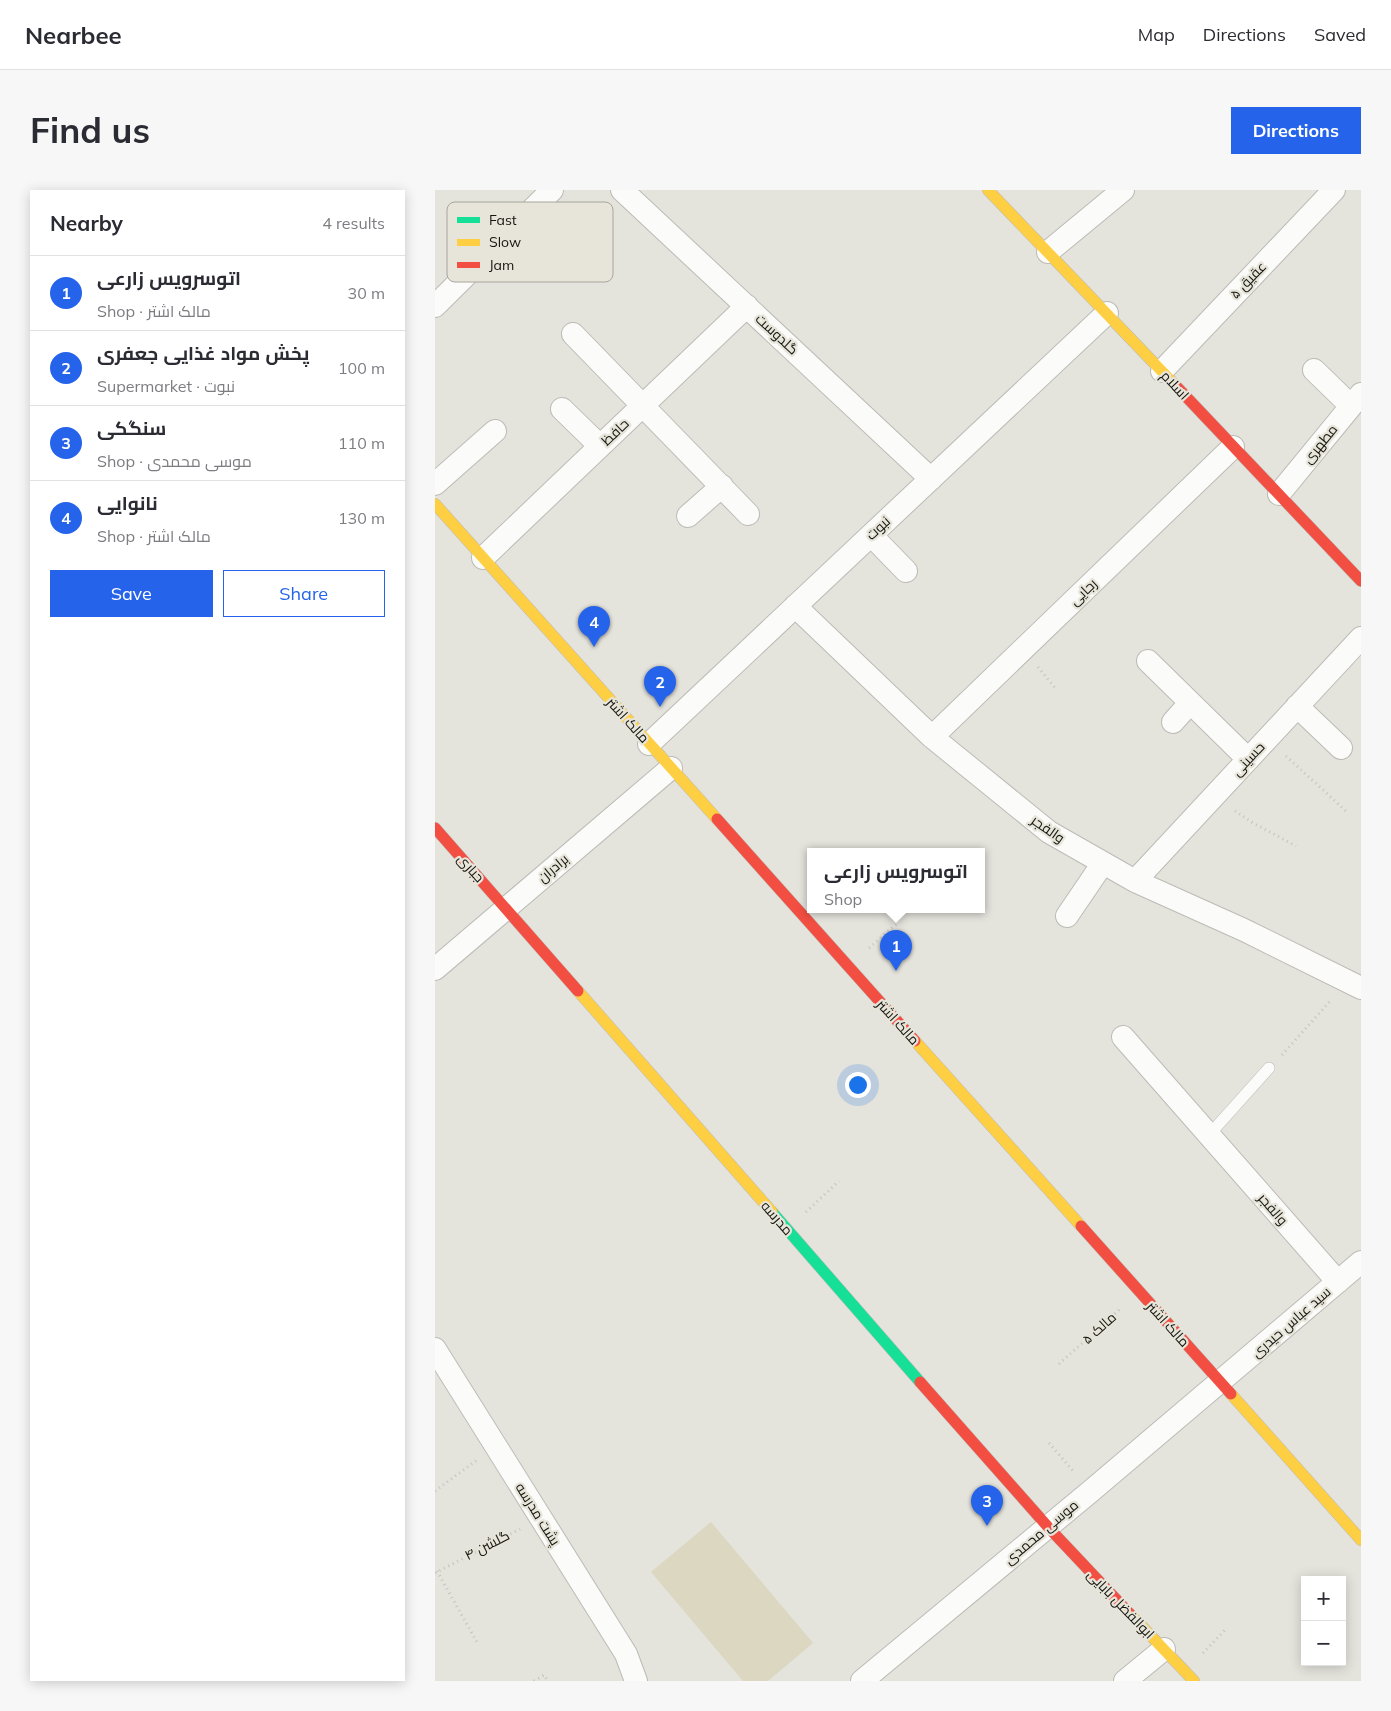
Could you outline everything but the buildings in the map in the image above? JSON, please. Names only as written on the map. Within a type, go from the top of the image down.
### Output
[{"type":"street","points":[[540,202],[552,190]]},
{"type":"street","name":"گلدوست","points":[[622,190],[931,479]]},
{"type":"street","points":[[1048,252],[1123,190]]},
{"type":"street","name":"عقیق ۵","points":[[1162,371],[1334,190]]},
{"type":"street","name":"اسلام","points":[[996,193],[1048,252],[1361,581]]},
{"type":"street","points":[[435,306],[459,282]]},
{"type":"street","name":"حافظ","points":[[483,558],[747,306]]},
{"type":"street","name":"نبوت","points":[[649,744],[1107,313]]},
{"type":"street","points":[[573,334],[748,514]]},
{"type":"street","points":[[1314,370],[1355,408]]},
{"type":"street","name":"مطهری","points":[[1279,494],[1355,408]]},
{"type":"street","points":[[562,409],[599,446]]},
{"type":"street","points":[[435,484],[495,431]]},
{"type":"street","name":"رجایی","points":[[932,737],[1233,447]]},
{"type":"street","points":[[688,516],[722,486]]},
{"type":"street","name":"مالک اشتر","points":[[435,504],[1361,1540]]},
{"type":"street","points":[[871,535],[906,571]]},
{"type":"street","name":"والفجر","points":[[795,606],[932,737],[1049,832],[1135,881],[1244,930],[1354,984]]},
{"type":"street","name":"حسینی","points":[[1135,881],[1361,638]]},
{"type":"street","points":[[1148,661],[1248,759]]},
{"type":"street","points":[[1173,722],[1191,702]]},
{"type":"street","points":[[1297,706],[1341,748]]},
{"type":"street","name":"برادران","points":[[435,969],[671,768]]},
{"type":"street","name":"جباری","points":[[435,828],[506,908]]},
{"type":"street","points":[[1067,916],[1103,863]]},
{"type":"street","name":"مدرسه","points":[[506,908],[1048,1527]]},
{"type":"street","name":"والفجر","points":[[1123,1038],[1338,1282]]},
{"type":"street","name":"سید عباس حیدری","points":[[1220,1382],[1361,1262]]},
{"type":"street","name":"پشت مدرسه","points":[[437,1359],[495,1446],[626,1654],[637,1681]]},
{"type":"street","name":"موسی محمدی","points":[[862,1681],[1220,1382]]},
{"type":"street","name":"ابوالفضل بابایی","points":[[1048,1527],[1194,1681]]},
{"type":"street","points":[[1125,1681],[1164,1649]]},
{"type":"lane","points":[[1209,1136],[1269,1068]]},
{"type":"path","points":[[1268,738],[1348,813]]},
{"type":"path","points":[[1215,796],[1253,823],[1296,846]]},
{"type":"path","points":[[848,966],[899,922]]},
{"type":"path","points":[[1269,1068],[1354,984]]},
{"type":"path","points":[[788,1230],[839,1181]]},
{"type":"path","name":"مالک ۵","points":[[1059,1364],[1139,1292]]},
{"type":"path","points":[[1049,1443],[1091,1491]]},
{"type":"path","points":[[435,1491],[495,1446]]},
{"type":"path","name":"گلشن ۴","points":[[436,1572],[541,1518]]},
{"type":"path","points":[[436,1572],[478,1644]]},
{"type":"path","points":[[535,1681],[545,1675],[548,1681]]},
{"type":"shaded area","points":[[711,1522],[813,1643],[768,1681],[743,1681],[651,1572]]},
{"type":"traffic: fast","points":[[772,1212],[920,1382]]},
{"type":"traffic: slow","points":[[988,190],[1176,386]]},
{"type":"traffic: slow","points":[[435,504],[717,819]]},
{"type":"traffic: slow","points":[[578,991],[772,1212]]},
{"type":"traffic: slow","points":[[915,1041],[1081,1226]]},
{"type":"traffic: slow","points":[[1231,1394],[1361,1540]]},
{"type":"traffic: slow","points":[[1131,1615],[1194,1681]]},
{"type":"traffic: jam","points":[[1176,386],[1361,581]]},
{"type":"traffic: jam","points":[[717,819],[915,1041]]},
{"type":"traffic: jam","points":[[435,828],[578,991]]},
{"type":"traffic: jam","points":[[1081,1226],[1231,1394]]},
{"type":"traffic: jam","points":[[920,1382],[1048,1527],[1131,1615]]},
{"type":"place","name":"نانوایی","points":[[594,647]]},
{"type":"place","name":"پخش مواد غذایی جعفری","points":[[660,707]]},
{"type":"place","name":"اتوسرویس زارعی","points":[[896,971]]},
{"type":"place","name":"سنگکی","points":[[987,1526]]}]
